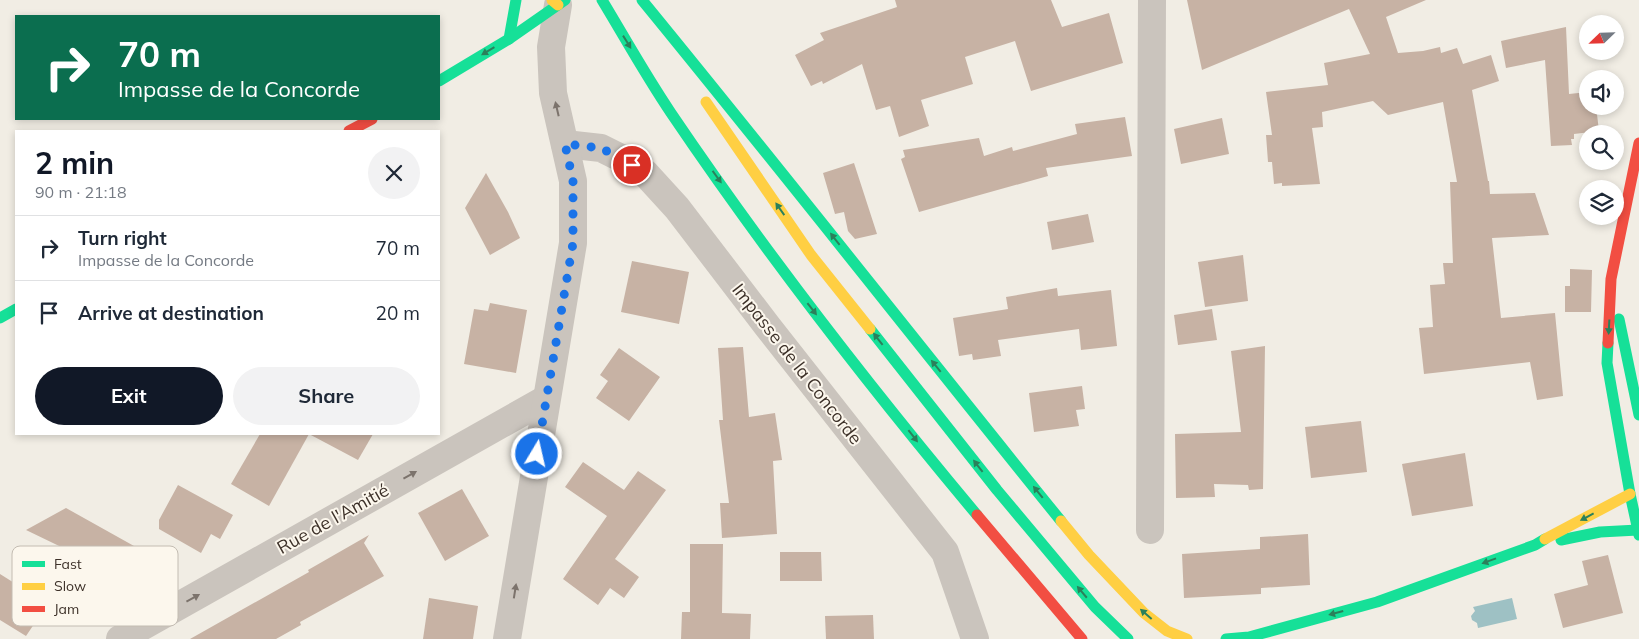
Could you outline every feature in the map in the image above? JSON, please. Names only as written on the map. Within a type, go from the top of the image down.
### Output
[{"type":"main road","points":[[509,39],[516,0]]},
{"type":"main road","points":[[602,0],[670,112],[804,298],[929,457],[1082,639]]},
{"type":"main road","points":[[641,0],[730,138],[811,254],[997,490],[1095,607],[1128,639]]},
{"type":"main road","points":[[641,0],[747,128],[908,332],[1089,554],[1144,613],[1168,631],[1188,639]]},
{"type":"main road","points":[[440,80],[509,39],[558,2]]},
{"type":"main road","points":[[351,130],[370,120]]},
{"type":"main road","points":[[1535,544],[1600,532],[1639,532],[1634,498],[1606,364],[1612,278],[1639,144]]},
{"type":"main road","points":[[1612,278],[1639,416]]},
{"type":"main road","points":[[0,318],[15,310]]},
{"type":"main road","points":[[1226,639],[1249,637],[1377,602],[1535,544],[1634,498]]},
{"type":"street","points":[[1150,530],[1152,0]]},
{"type":"street","points":[[507,639],[573,243],[573,181],[553,93],[551,47],[558,2]]},
{"type":"street","name":"Impasse de la Concorde","points":[[565,144],[601,148],[619,157],[645,173],[677,208],[945,552],[975,639]]},
{"type":"street","name":"Rue de l'Amitié","points":[[178,606],[546,399]]},
{"type":"street","name":"Rue de l'Amitié","points":[[120,639],[143,626]]},
{"type":"water","points":[[1512,598],[1517,619],[1478,628],[1477,623],[1472,620],[1471,616],[1475,611],[1473,607]]},
{"type":"building","points":[[895,0],[1051,0],[1062,27],[1109,13],[1123,63],[1031,91],[1015,41],[965,57],[973,84],[921,100],[929,126],[899,137],[890,106],[876,110],[862,64],[823,84],[822,81],[811,86],[795,55],[824,40],[820,33],[897,7]]},
{"type":"building","points":[[1187,0],[1426,0],[1386,17],[1398,53],[1423,51],[1440,47],[1441,53],[1457,48],[1463,64],[1491,55],[1499,81],[1472,90],[1490,194],[1535,193],[1549,235],[1492,238],[1501,318],[1555,313],[1563,396],[1537,400],[1530,362],[1424,374],[1419,328],[1433,327],[1430,285],[1445,284],[1443,263],[1453,263],[1450,182],[1457,182],[1443,102],[1388,115],[1373,101],[1322,112],[1323,127],[1312,128],[1320,184],[1282,186],[1282,183],[1274,184],[1272,162],[1268,162],[1266,135],[1272,135],[1266,92],[1328,85],[1324,63],[1370,54],[1349,9],[1202,70]]},
{"type":"building","points":[[1566,27],[1569,94],[1579,93],[1579,115],[1597,115],[1598,125],[1579,125],[1579,133],[1574,134],[1574,139],[1571,139],[1572,145],[1551,146],[1545,60],[1506,68],[1501,41]]},
{"type":"building","points":[[1125,117],[1132,156],[1046,168],[1048,176],[919,212],[901,159],[905,157],[903,150],[979,138],[984,156],[1012,147],[1013,151],[1077,134],[1075,124]]},
{"type":"building","points":[[1222,118],[1229,154],[1181,164],[1174,129]]},
{"type":"building","points":[[854,163],[877,234],[855,239],[848,231],[844,212],[835,214],[823,173]]},
{"type":"building","points":[[486,173],[520,238],[490,255],[465,208]]},
{"type":"building","points":[[1088,214],[1094,242],[1052,250],[1047,222]]},
{"type":"building","points":[[1243,255],[1248,301],[1205,307],[1198,262]]},
{"type":"building","points":[[632,261],[689,272],[679,324],[621,312]]},
{"type":"building","points":[[1570,269],[1592,270],[1591,312],[1565,312],[1565,286],[1570,286]]},
{"type":"building","points":[[1057,288],[1058,296],[1111,290],[1117,346],[1081,350],[1079,329],[998,340],[1001,356],[973,360],[972,354],[959,356],[953,318],[1008,309],[1006,297]]},
{"type":"building","points":[[490,303],[527,310],[516,373],[464,364],[474,309],[488,311]]},
{"type":"building","points":[[1212,309],[1217,340],[1178,345],[1174,315]]},
{"type":"building","points":[[1265,346],[1263,489],[1249,490],[1248,485],[1214,484],[1215,497],[1176,498],[1175,434],[1241,432],[1231,351]]},
{"type":"building","points":[[743,347],[749,417],[775,413],[782,460],[773,461],[777,534],[722,538],[720,503],[729,503],[719,420],[723,420],[718,348]]},
{"type":"building","points":[[619,348],[660,377],[629,421],[596,398],[608,381],[600,375]]},
{"type":"building","points":[[1082,386],[1085,409],[1076,410],[1079,426],[1034,432],[1029,393]]},
{"type":"building","points":[[1361,421],[1367,472],[1311,478],[1305,427]]},
{"type":"building","points":[[259,435],[308,435],[269,506],[231,484]]},
{"type":"building","points":[[311,435],[372,435],[358,460]]},
{"type":"building","points":[[1465,453],[1473,506],[1412,516],[1402,464]]},
{"type":"building","points":[[583,462],[624,490],[638,471],[666,490],[615,559],[639,577],[624,598],[610,588],[598,605],[563,579],[607,516],[565,487]]},
{"type":"building","points":[[178,485],[233,515],[220,539],[211,534],[201,553],[159,529],[159,520]]},
{"type":"building","points":[[462,489],[489,536],[445,561],[418,513]]},
{"type":"building","points":[[66,508],[134,546],[59,546],[26,530]]},
{"type":"building","points":[[1308,534],[1310,585],[1261,588],[1261,594],[1184,598],[1182,554],[1260,549],[1260,537]]},
{"type":"building","points":[[369,535],[364,543],[384,576],[300,622],[301,625],[276,639],[190,639],[309,572],[308,570]]},
{"type":"building","points":[[690,544],[723,544],[722,613],[751,614],[750,639],[681,639],[682,612],[690,612]]},
{"type":"building","points":[[780,552],[821,552],[822,581],[780,581]]},
{"type":"building","points":[[1608,555],[1623,613],[1563,628],[1554,594],[1588,585],[1582,561]]},
{"type":"building","points":[[0,574],[12,582],[12,626],[33,626],[26,636],[0,620]]},
{"type":"building","points":[[429,598],[478,606],[473,639],[423,639]]},
{"type":"building","points":[[873,615],[874,639],[826,639],[825,616]]},
{"type":"traffic: fast","points":[[509,39],[516,0]]},
{"type":"traffic: fast","points":[[440,80],[509,39],[565,0]]},
{"type":"traffic: fast","points":[[602,0],[662,99],[743,216],[858,368],[977,515]]},
{"type":"traffic: fast","points":[[642,0],[1061,521]]},
{"type":"traffic: fast","points":[[0,318],[15,310]]},
{"type":"traffic: fast","points":[[1619,319],[1639,415]]},
{"type":"traffic: fast","points":[[870,329],[997,490],[1095,607],[1128,639]]},
{"type":"traffic: fast","points":[[1608,343],[1607,363],[1639,535]]},
{"type":"traffic: fast","points":[[1561,540],[1600,532],[1638,530]]},
{"type":"traffic: fast","points":[[1226,639],[1249,637],[1377,602],[1535,545],[1545,539]]},
{"type":"traffic: slow","points":[[552,0],[558,5]]},
{"type":"traffic: slow","points":[[706,102],[811,255],[870,329]]},
{"type":"traffic: slow","points":[[1545,539],[1630,494]]},
{"type":"traffic: slow","points":[[1061,521],[1089,555],[1144,613],[1167,631],[1187,639]]},
{"type":"traffic: jam","points":[[351,130],[370,120]]},
{"type":"traffic: jam","points":[[1608,343],[1611,279],[1639,143]]},
{"type":"traffic: jam","points":[[977,515],[1082,639]]},
{"type":"route","points":[[537,454],[573,243],[573,181],[565,144],[601,148],[632,165]]}]
